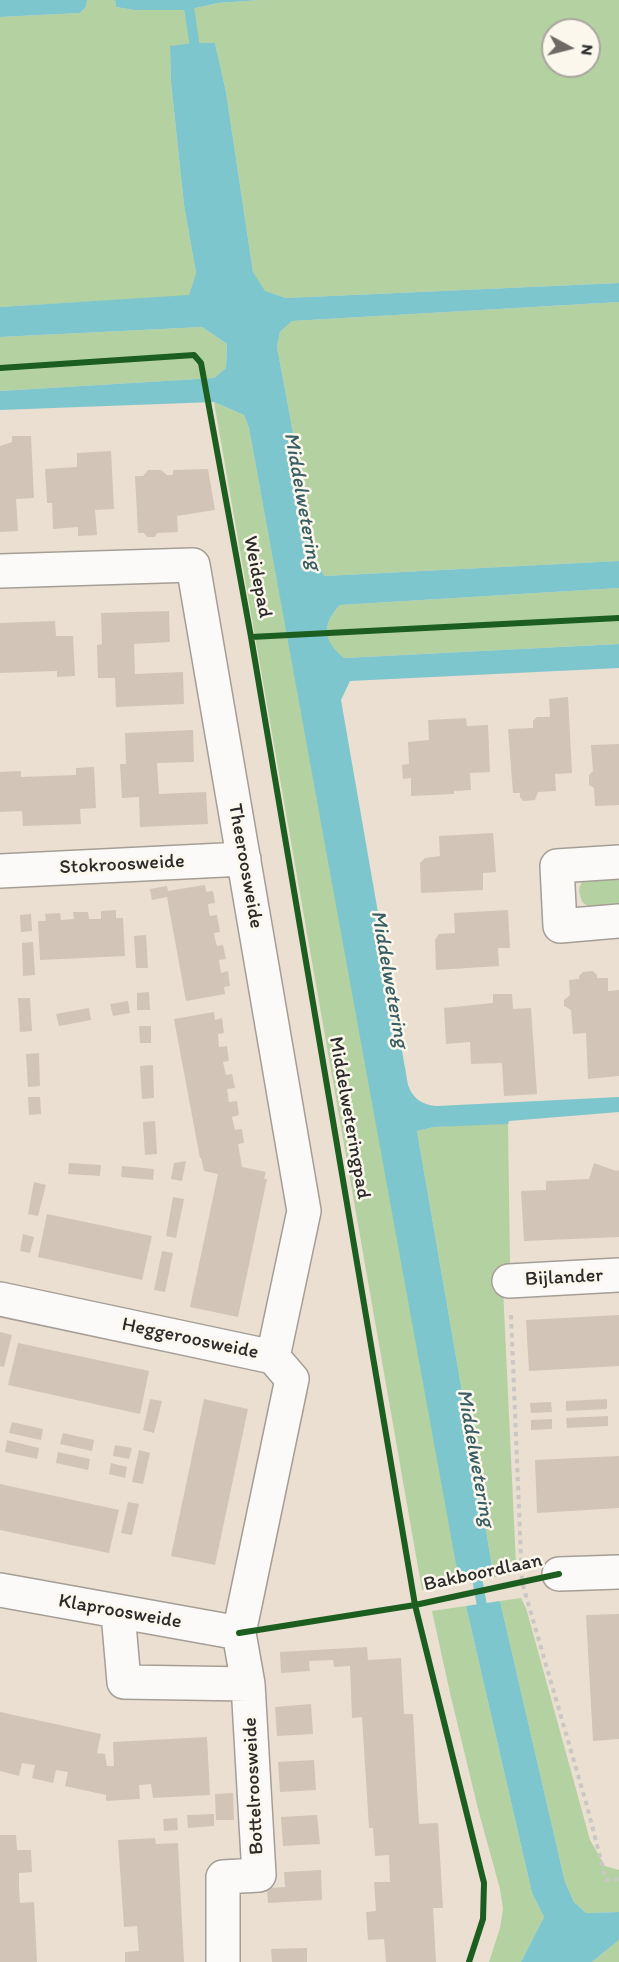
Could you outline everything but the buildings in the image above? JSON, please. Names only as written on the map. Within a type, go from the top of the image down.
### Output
[{"type":"street","name":"Theeroosweide","points":[[0,571],[193,565],[304,1211],[273,1356]]},
{"type":"street","name":"Stokroosweide","points":[[0,871],[244,859]]},
{"type":"street","points":[[619,862],[557,866],[560,926],[619,921]]},
{"type":"street","name":"Bijlander","points":[[509,1281],[619,1275]]},
{"type":"street","name":"Heggeroosweide","points":[[0,1299],[273,1356],[292,1380],[239,1633]]},
{"type":"street","name":"Bakboordlaan","points":[[559,1574],[619,1572]]},
{"type":"street","name":"Klaproosweide","points":[[0,1590],[239,1633]]},
{"type":"street","points":[[118,1613],[124,1682],[248,1684]]},
{"type":"street","name":"Bottelroosweide","points":[[223,1962],[223,1877],[259,1875],[248,1684],[239,1633]]},
{"type":"green space","points":[[87,0],[115,0],[116,7],[134,10],[187,10],[218,3],[260,0],[619,0],[619,283],[286,298],[264,291],[253,272],[226,92],[215,43],[193,43],[170,47],[171,82],[184,205],[196,273],[189,296],[0,307],[0,17],[80,13],[86,7]]},
{"type":"green space","points":[[619,302],[619,561],[324,576],[317,561],[277,347],[280,332],[292,321]]},
{"type":"green space","points":[[202,327],[227,344],[226,368],[214,378],[0,391],[0,337]]},
{"type":"green space","points":[[214,402],[244,415],[249,428],[461,1583],[422,1590]]},
{"type":"green space","points":[[619,588],[619,644],[343,658],[331,645],[327,633],[327,626],[340,605]]},
{"type":"green space","points":[[619,876],[619,906],[590,907],[583,903],[580,886],[583,882],[595,877]]},
{"type":"green space","points":[[508,1124],[510,1266],[502,1267],[516,1564],[510,1575],[494,1577],[417,1131],[434,1127]]},
{"type":"green space","points":[[521,1598],[526,1608],[590,1840],[605,1866],[619,1870],[619,1912],[586,1913],[574,1902],[565,1882],[500,1601]]},
{"type":"green space","points":[[466,1606],[532,1893],[544,1917],[521,1962],[489,1962],[500,1928],[503,1909],[500,1889],[478,1809],[432,1611]]},
{"type":"green space","points":[[619,1940],[619,1962],[592,1962]]},
{"type":"water","points":[[0,0],[87,0],[86,7],[80,13],[0,17]]},
{"type":"water","points":[[115,0],[260,0],[218,3],[187,10],[134,10],[116,7]]},
{"type":"water","points":[[215,43],[226,92],[253,272],[265,291],[286,298],[619,283],[619,302],[292,321],[280,332],[277,347],[317,561],[324,576],[619,561],[619,588],[340,605],[327,626],[328,639],[344,658],[619,644],[619,668],[350,681],[341,700],[408,1085],[415,1098],[423,1103],[437,1106],[619,1097],[619,1112],[509,1121],[508,1124],[434,1127],[417,1131],[494,1577],[461,1583],[456,1564],[249,428],[244,415],[214,402],[0,410],[0,391],[214,378],[226,368],[227,344],[202,327],[0,337],[0,307],[189,295],[196,273],[184,205],[171,82],[170,46]]},
{"type":"water","points":[[500,1601],[565,1882],[574,1902],[586,1913],[619,1912],[619,1940],[592,1962],[521,1962],[544,1917],[532,1893],[466,1606]]},
{"type":"waterway","name":"Middelwetering","points":[[188,0],[196,55]]},
{"type":"waterway","name":"Middelwetering","points":[[475,1567],[484,1617]]},
{"type":"cycle path","name":"Weidepad","points":[[0,368],[194,355],[201,363],[251,637],[619,618]]},
{"type":"cycle path","name":"Middelweteringpad","points":[[251,637],[415,1605],[484,1883],[483,1919],[469,1962]]},
{"type":"cycle path","points":[[239,1633],[415,1605],[559,1574]]}]
